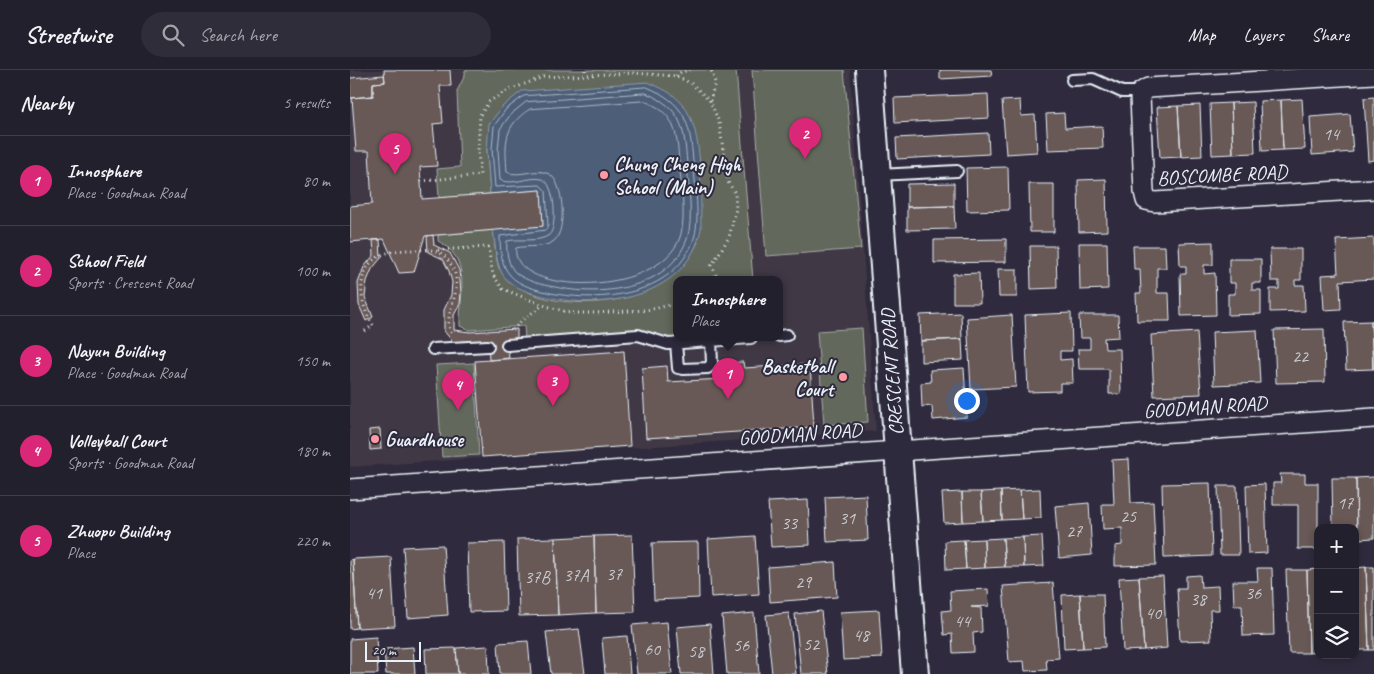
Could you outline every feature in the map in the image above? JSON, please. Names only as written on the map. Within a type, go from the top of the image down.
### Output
[{"type":"street","name":"CRESCENT ROAD","points":[[869,70],[915,674]]},
{"type":"street","points":[[1141,92],[1148,88],[1374,74]]},
{"type":"street","name":"BOSCOMBE ROAD","points":[[1141,92],[1144,192],[1146,200],[1155,202],[1374,189]]},
{"type":"street","name":"GOODMAN ROAD","points":[[350,489],[1374,418]]},
{"type":"lane","points":[[1072,80],[1093,79],[1122,92],[1141,92]]},
{"type":"lane","points":[[877,176],[956,171]]},
{"type":"lane","points":[[507,345],[638,335],[668,344],[676,343],[711,341],[712,363],[708,368],[683,370],[678,368],[676,343]]},
{"type":"lane","points":[[434,349],[488,346]]},
{"type":"path","points":[[585,70],[585,75]]},
{"type":"path","points":[[676,76],[681,72],[690,70]]},
{"type":"path","points":[[710,102],[715,82],[711,70]]},
{"type":"path","points":[[421,180],[480,175],[478,132],[480,115],[489,102],[504,92],[543,77],[633,73],[676,76],[692,84],[710,102],[719,122],[728,182],[735,193],[736,209],[730,237],[712,265],[716,276]]},
{"type":"path","points":[[365,330],[373,325],[362,303],[364,277],[374,261],[381,255],[390,252],[488,247],[493,275],[503,289],[570,313],[646,310],[673,305]]},
{"type":"path","points":[[435,250],[445,256],[454,271],[456,300],[449,313],[450,329],[455,337]]},
{"type":"path","points":[[510,334],[522,320],[543,304]]},
{"type":"shaded area","name":"Chung Cheng High School (Main)","points":[[350,70],[850,70],[876,431],[350,467]]},
{"type":"green space","points":[[465,70],[736,70],[753,276],[673,276],[673,341],[668,341],[639,332],[525,340],[524,326],[469,330],[460,326],[462,279],[460,268],[456,258],[449,249],[438,241],[438,235],[493,230],[499,268],[509,279],[522,289],[539,296],[558,301],[578,302],[618,299],[636,295],[659,285],[679,270],[690,257],[698,242],[487,149],[490,194],[439,198],[437,169],[460,167],[457,91],[465,75]]},
{"type":"green space","points":[[752,70],[844,70],[861,249],[766,256]]},
{"type":"green space","name":"Basketball Court","points":[[862,328],[868,422],[824,425],[817,331]]},
{"type":"green space","points":[[474,363],[479,455],[442,457],[436,365]]},
{"type":"water","points":[[648,82],[676,97],[690,117],[695,131],[700,164],[701,229],[693,251],[680,269],[663,283],[643,293],[621,299],[598,302],[553,298],[523,290],[512,284],[500,269],[493,230],[543,226],[541,190],[490,194],[487,149],[489,124],[503,106],[522,91]]},
{"type":"building","points":[[384,70],[450,70],[451,86],[440,86],[443,123],[433,124],[437,166],[420,167],[422,199],[541,190],[543,226],[425,236],[414,272],[399,273],[384,239],[350,242],[350,206],[372,204],[369,151],[356,151],[352,98],[373,96],[373,83],[385,82]]},
{"type":"building","points":[[940,70],[991,70],[992,76],[940,79]]},
{"type":"building","points":[[384,75],[385,82],[373,83],[373,96],[350,98],[350,78]]},
{"type":"building","points":[[988,94],[989,118],[895,123],[894,98]]},
{"type":"building","points":[[1374,97],[1374,160],[1368,161],[1364,98]]},
{"type":"building","points":[[1302,99],[1305,149],[1283,150],[1281,100]]},
{"type":"building","points":[[1020,100],[1021,116],[1035,115],[1037,152],[1006,154],[1002,101]]},
{"type":"building","points":[[1281,100],[1283,150],[1262,151],[1260,101]]},
{"type":"building","points":[[1253,102],[1255,153],[1233,154],[1231,103]]},
{"type":"building","points":[[1231,103],[1233,154],[1212,155],[1210,104]]},
{"type":"building","points":[[1200,105],[1202,156],[1181,157],[1178,106]]},
{"type":"building","points":[[1178,106],[1181,157],[1160,158],[1157,107]]},
{"type":"building","points":[[1064,113],[1065,128],[1102,126],[1103,148],[1048,150],[1046,114]]},
{"type":"building","points":[[1350,114],[1353,152],[1312,155],[1310,117]]},
{"type":"building","points":[[988,133],[989,154],[897,159],[896,138]]},
{"type":"building","points":[[1008,167],[1009,210],[967,211],[966,168]]},
{"type":"building","points":[[1106,179],[1107,231],[1079,232],[1078,180]]},
{"type":"building","points":[[954,183],[954,206],[907,207],[907,184]]},
{"type":"building","points":[[1029,184],[1054,184],[1054,232],[1030,232]]},
{"type":"building","points":[[954,206],[955,229],[907,230],[907,207]]},
{"type":"building","points":[[433,235],[434,245],[450,253],[459,270],[460,304],[454,315],[454,330],[470,332],[517,329],[517,338],[507,339],[509,358],[489,360],[488,340],[453,342],[444,331],[444,310],[451,295],[452,282],[443,259],[428,252],[427,236]]},
{"type":"building","points":[[1374,238],[1374,279],[1340,281],[1341,309],[1324,310],[1322,275],[1338,274],[1336,240]]},
{"type":"building","points":[[1006,239],[1006,262],[934,263],[934,240]]},
{"type":"building","points":[[373,240],[380,240],[381,258],[372,269],[367,281],[365,297],[373,317],[366,321],[359,305],[358,283],[364,267],[374,255]]},
{"type":"building","points":[[1213,242],[1213,265],[1204,265],[1204,274],[1215,273],[1216,315],[1181,316],[1180,274],[1186,274],[1186,266],[1180,266],[1179,243]]},
{"type":"building","points":[[1079,243],[1107,243],[1108,289],[1080,290]]},
{"type":"building","points":[[1030,246],[1056,246],[1057,288],[1031,289]]},
{"type":"building","points":[[1133,246],[1165,246],[1166,268],[1157,268],[1157,293],[1169,293],[1170,321],[1137,321],[1136,293],[1141,293],[1140,269],[1134,269]]},
{"type":"building","points":[[1270,249],[1301,249],[1301,280],[1295,280],[1295,285],[1304,285],[1305,311],[1270,312],[1270,289],[1279,289],[1279,281],[1271,281]]},
{"type":"building","points":[[1229,259],[1261,259],[1261,283],[1252,283],[1252,290],[1261,290],[1261,314],[1228,315],[1228,294],[1235,294],[1235,283],[1229,283]]},
{"type":"building","points":[[998,269],[1017,269],[1017,297],[999,297]]},
{"type":"building","points":[[979,273],[980,303],[953,303],[953,274]]},
{"type":"building","points":[[961,313],[962,339],[921,341],[920,315]]},
{"type":"building","points":[[1071,313],[1072,351],[1060,351],[1060,360],[1072,359],[1073,383],[1060,383],[1060,391],[1028,392],[1025,315]]},
{"type":"building","points":[[1012,315],[1016,387],[971,389],[967,318]]},
{"type":"building","points":[[1079,315],[1118,315],[1119,337],[1104,338],[1105,349],[1120,349],[1121,394],[1109,394],[1109,369],[1079,369],[1078,349],[1090,349],[1090,338],[1080,338]]},
{"type":"building","points":[[1374,320],[1374,369],[1373,369],[1371,321]]},
{"type":"building","points":[[1371,321],[1373,369],[1346,370],[1344,322]]},
{"type":"building","points":[[1324,329],[1325,382],[1276,383],[1274,330]]},
{"type":"building","points":[[1257,330],[1260,383],[1214,385],[1212,332]]},
{"type":"building","points":[[1197,332],[1201,394],[1154,396],[1151,335]]},
{"type":"building","points":[[962,339],[963,360],[921,362],[921,341]]},
{"type":"building","points":[[624,351],[630,446],[482,457],[475,361]]},
{"type":"building","points":[[743,362],[744,368],[810,364],[814,427],[646,438],[642,368],[667,366],[668,382],[723,379],[722,363]]},
{"type":"building","points":[[964,368],[967,417],[933,420],[932,406],[922,407],[921,383],[931,382],[930,370]]},
{"type":"building","name":"Guardhouse","points":[[380,429],[381,449],[370,450],[369,430]]},
{"type":"building","points":[[1129,459],[1131,503],[1153,502],[1156,565],[1115,566],[1115,546],[1122,545],[1122,528],[1103,529],[1102,504],[1114,504],[1112,460]]},
{"type":"building","points":[[1280,474],[1305,474],[1305,483],[1318,483],[1318,524],[1314,524],[1314,549],[1298,549],[1298,505],[1273,505],[1273,483],[1281,483]]},
{"type":"building","points":[[1374,477],[1374,538],[1359,539],[1359,524],[1357,524],[1356,478]]},
{"type":"building","points":[[1332,478],[1356,478],[1357,524],[1333,524]]},
{"type":"building","points":[[1210,483],[1212,556],[1164,558],[1162,484]]},
{"type":"building","points":[[1265,484],[1267,553],[1248,554],[1246,485]]},
{"type":"building","points":[[1218,486],[1237,486],[1239,555],[1220,555]]},
{"type":"building","points":[[1040,489],[1041,518],[1022,519],[1020,490]]},
{"type":"building","points":[[1020,490],[1022,519],[1002,520],[1001,491]]},
{"type":"building","points":[[1001,491],[1002,520],[983,521],[981,492]]},
{"type":"building","points":[[962,492],[981,492],[983,521],[963,522]]},
{"type":"building","points":[[962,492],[963,522],[944,523],[942,493]]},
{"type":"building","points":[[866,495],[868,540],[827,542],[825,497]]},
{"type":"building","points":[[808,500],[810,545],[771,547],[768,502]]},
{"type":"building","points":[[1089,503],[1092,555],[1059,558],[1055,506]]},
{"type":"building","points":[[632,535],[635,612],[596,613],[594,536]]},
{"type":"building","points":[[594,536],[596,613],[558,615],[555,538]]},
{"type":"building","points":[[755,536],[759,594],[711,597],[708,539]]},
{"type":"building","points":[[1042,536],[1044,566],[1024,567],[1023,537]]},
{"type":"building","points":[[1023,537],[1024,567],[1005,567],[1003,538]]},
{"type":"building","points":[[555,538],[558,615],[519,616],[517,539]]},
{"type":"building","points":[[1003,538],[1005,567],[985,568],[984,539]]},
{"type":"building","points":[[984,539],[985,568],[966,569],[964,540]]},
{"type":"building","points":[[964,540],[966,569],[946,570],[945,541]]},
{"type":"building","points":[[504,542],[506,611],[469,612],[467,543]]},
{"type":"building","points":[[698,542],[699,598],[654,600],[652,543]]},
{"type":"building","points":[[443,545],[448,615],[408,618],[403,547]]},
{"type":"building","points":[[391,557],[395,626],[357,628],[353,559]]},
{"type":"building","points":[[353,559],[357,628],[350,629],[350,560]]},
{"type":"building","points":[[835,562],[837,597],[770,602],[768,567]]},
{"type":"building","points":[[1366,567],[1374,567],[1374,650],[1369,650]]},
{"type":"building","points":[[1366,567],[1369,650],[1359,650],[1359,568]]},
{"type":"building","points":[[1257,568],[1272,568],[1274,635],[1243,636],[1242,605],[1234,605],[1233,581],[1258,581]]},
{"type":"building","points":[[1314,569],[1314,652],[1309,653],[1307,570]]},
{"type":"building","points":[[1286,570],[1307,570],[1309,653],[1289,653]]},
{"type":"building","points":[[1200,575],[1201,587],[1218,586],[1219,610],[1210,610],[1211,640],[1180,641],[1177,588],[1186,588],[1186,576]]},
{"type":"building","points":[[1163,576],[1167,648],[1144,650],[1139,577]]},
{"type":"building","points":[[1139,577],[1144,650],[1123,651],[1119,578]]},
{"type":"building","points":[[1053,583],[1059,658],[1046,659],[1047,670],[1025,671],[1024,661],[1009,662],[1003,586]]},
{"type":"building","points":[[988,589],[989,606],[971,607],[981,608],[982,632],[973,633],[974,652],[953,653],[952,634],[944,635],[942,611],[951,610],[950,591]]},
{"type":"building","points":[[1080,594],[1103,594],[1105,647],[1083,648]]},
{"type":"building","points":[[1080,594],[1083,648],[1064,649],[1062,595]]},
{"type":"building","points":[[879,610],[882,658],[843,660],[840,612]]},
{"type":"building","points":[[821,611],[828,674],[801,674],[795,614]]},
{"type":"building","points":[[754,613],[759,674],[727,674],[722,616]]},
{"type":"building","points":[[789,613],[796,674],[772,674],[766,615]]},
{"type":"building","points":[[667,622],[672,674],[637,674],[632,625]]},
{"type":"building","points":[[710,624],[714,674],[681,674],[677,627]]},
{"type":"building","points":[[579,629],[585,674],[551,674],[546,632]]},
{"type":"building","points":[[627,636],[630,674],[605,674],[602,638]]},
{"type":"building","points":[[376,637],[378,674],[350,674],[350,639]]},
{"type":"building","points":[[528,641],[531,674],[500,674],[498,643]]},
{"type":"building","points":[[488,646],[489,674],[458,674],[456,648]]},
{"type":"building","points":[[413,647],[415,674],[386,674],[384,649]]},
{"type":"building","points":[[456,648],[458,674],[426,674],[425,649]]},
{"type":"place","name":"School Field","points":[[805,159]]},
{"type":"place","name":"Zhuopu Building","points":[[395,174]]},
{"type":"place","name":"Chung Cheng High School (Main)","points":[[604,175]]},
{"type":"place","name":"Basketball Court","points":[[843,377]]},
{"type":"place","name":"Innosphere","points":[[728,399]]},
{"type":"place","name":"Nayun Building","points":[[553,406]]},
{"type":"place","name":"Volleyball Court","points":[[458,410]]},
{"type":"place","name":"Guardhouse","points":[[375,439]]}]
